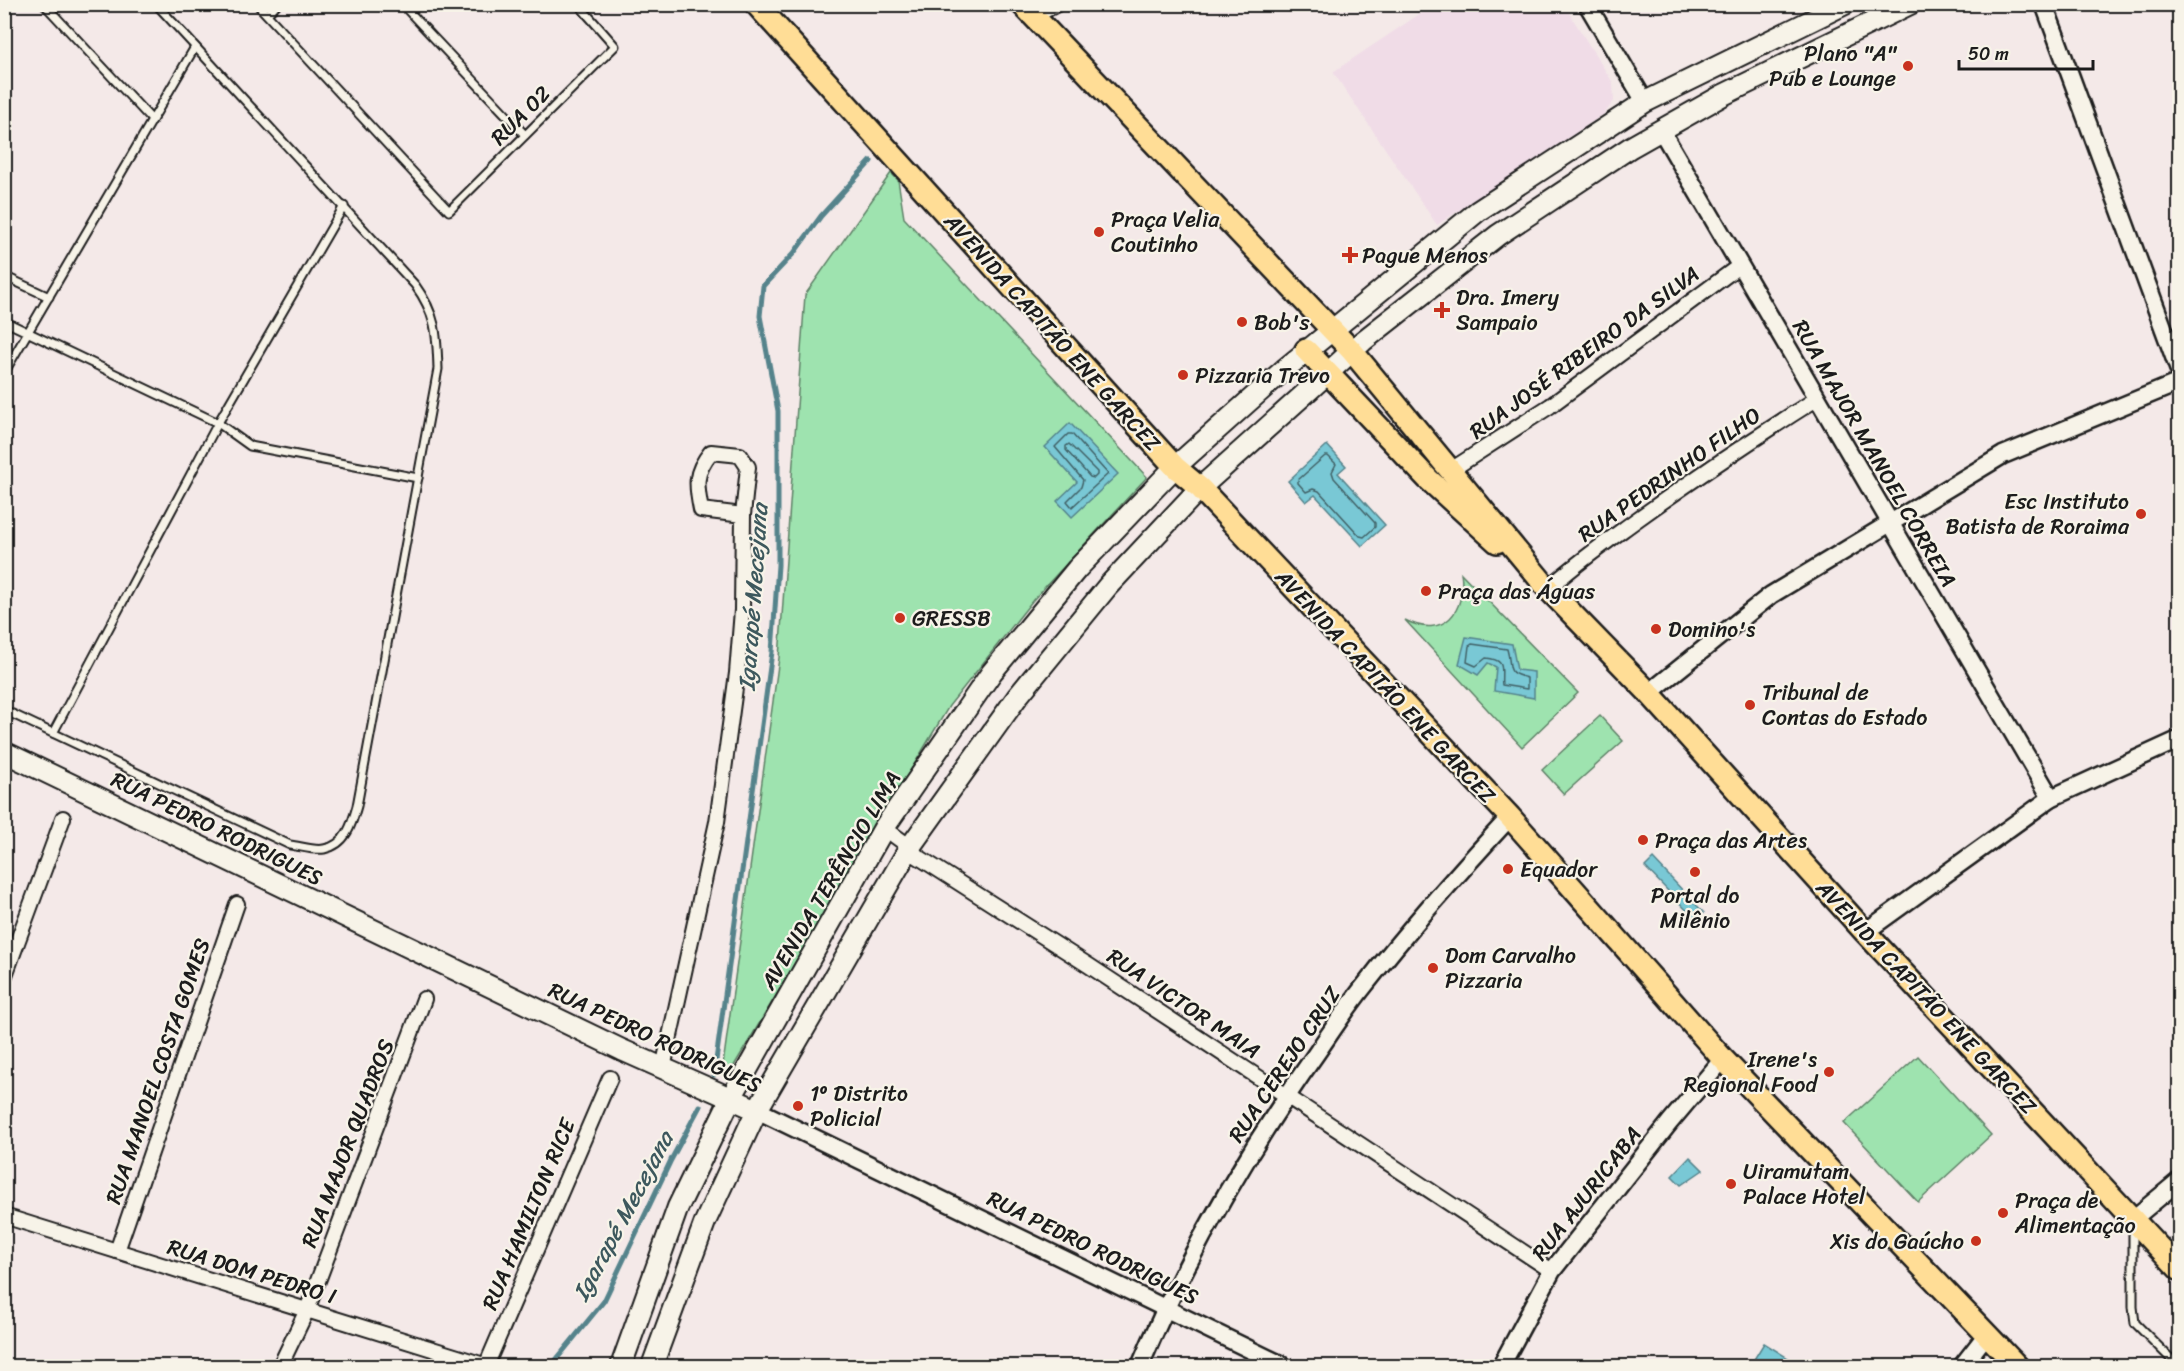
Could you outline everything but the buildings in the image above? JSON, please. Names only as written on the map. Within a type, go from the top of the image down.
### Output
[{"type":"main road","name":"AVENIDA CAPITÃO ENE GARCEZ","points":[[756,4],[1175,467],[1200,488],[1510,817],[1723,1059],[2017,1366]]},
{"type":"main road","name":"AVENIDA TERÊNCIO LIMA","points":[[621,1366],[678,1207],[728,1097],[884,828],[992,672],[1077,568],[1175,467],[1306,350],[1478,211],[1645,102],[1845,4]]},
{"type":"main road","points":[[652,1366],[705,1222],[757,1110],[910,847],[1026,687],[1108,586],[1200,488],[1352,351],[1498,235],[1660,130],[1734,89],[1910,4]]},
{"type":"main road","name":"AVENIDA CAPITÃO ENE GARCEZ","points":[[1028,10],[1352,351],[1548,588],[1649,693],[1865,932],[2180,1270]]},
{"type":"main road","points":[[1306,350],[1428,479],[1548,588]]},
{"type":"main road","name":"RUA PEDRO RODRIGUES","points":[[4,752],[667,1070],[757,1110]]},
{"type":"street","points":[[1028,10],[1057,4]]},
{"type":"street","points":[[1587,4],[1645,102]]},
{"type":"street","points":[[2044,4],[2180,374]]},
{"type":"street","name":"RUA MAJOR MANOEL CORREIA","points":[[1660,130],[2051,798]]},
{"type":"street","name":"RUA JOSÉ RIBEIRO DA SILVA","points":[[1451,470],[1550,406],[1739,266]]},
{"type":"street","points":[[1649,693],[1771,595],[2002,455],[2180,382]]},
{"type":"street","name":"RUA PEDRINHO FILHO","points":[[1548,588],[1569,569],[1660,503],[1750,441],[1818,398]]},
{"type":"street","points":[[667,1070],[717,822],[737,673],[742,610],[742,515],[748,467],[740,455],[711,452],[700,465],[698,476],[696,488],[701,510],[742,515]]},
{"type":"street","points":[[1865,932],[1889,912],[2051,798],[2180,739]]},
{"type":"street","name":"RUA CEREJO CRUZ","points":[[1140,1366],[1164,1308],[1222,1199],[1286,1097],[1364,986],[1446,887],[1510,817]]},
{"type":"street","points":[[4,978],[63,818]]},
{"type":"street","name":"RUA VICTOR MAIA","points":[[884,828],[910,847],[917,856],[1088,965],[1552,1271]]},
{"type":"street","name":"RUA MANOEL COSTA GOMES","points":[[117,1251],[237,904]]},
{"type":"street","name":"RUA MAJOR QUADROS","points":[[280,1366],[307,1310],[424,999]]},
{"type":"street","name":"RUA AJURICABA","points":[[1502,1366],[1552,1271],[1663,1130],[1723,1059]]},
{"type":"street","name":"RUA HAMILTON RICE","points":[[486,1366],[610,1078]]},
{"type":"street","name":"RUA PEDRO RODRIGUES","points":[[757,1110],[1284,1366]]},
{"type":"street","points":[[2133,1219],[2180,1180]]},
{"type":"street","name":"RUA DOM PEDRO I","points":[[4,1215],[486,1366]]},
{"type":"street","points":[[1962,1366],[1987,1334]]},
{"type":"lane","points":[[44,4],[152,120]]},
{"type":"lane","points":[[4,710],[290,844],[324,849],[342,840],[351,828],[438,369],[437,340],[433,318],[428,303],[415,285],[156,4]]},
{"type":"lane","points":[[257,4],[267,15],[277,4]]},
{"type":"lane","points":[[402,4],[525,135]]},
{"type":"lane","name":"RUA 02","points":[[267,15],[449,211],[615,45],[578,4]]},
{"type":"lane","points":[[4,374],[195,47]]},
{"type":"lane","points":[[53,733],[218,423],[344,206]]},
{"type":"lane","points":[[4,276],[49,297]]},
{"type":"lane","points":[[4,321],[218,423],[250,446],[418,478]]},
{"type":"lane","points":[[2133,1219],[2135,1323],[2178,1366]]},
{"type":"shaded area","points":[[1433,5],[1564,5],[1613,83],[1614,101],[1604,114],[1437,225],[1333,72]]},
{"type":"green space","name":"GRESSB","points":[[891,173],[898,180],[904,218],[1147,477],[1033,600],[949,706],[729,1074],[722,1072],[779,658],[805,295]]},
{"type":"green space","points":[[1461,573],[1578,693],[1522,747],[1405,620],[1431,626],[1441,624],[1450,618],[1460,599]]},
{"type":"green space","points":[[1600,716],[1623,741],[1564,794],[1542,770]]},
{"type":"green space","points":[[1918,1056],[1991,1135],[1918,1202],[1844,1123]]},
{"type":"water","points":[[1070,423],[1118,474],[1072,517],[1057,501],[1077,482],[1045,447]]},
{"type":"water","points":[[1327,445],[1346,466],[1338,473],[1385,525],[1362,546],[1315,495],[1306,502],[1288,481]]},
{"type":"water","points":[[1466,637],[1512,644],[1517,670],[1534,672],[1534,698],[1494,691],[1496,667],[1488,663],[1478,675],[1459,664]]},
{"type":"water","points":[[1653,859],[1704,913],[1696,920],[1645,867]]},
{"type":"water","points":[[1690,1157],[1703,1170],[1681,1185],[1672,1176]]},
{"type":"water","points":[[1764,1343],[1799,1365],[1762,1366],[1753,1361]]},
{"type":"waterway","name":"Igarapé Mecejana","points":[[714,1075],[772,652],[778,565],[778,411],[760,316],[763,286],[794,253],[821,216],[871,161]]},
{"type":"waterway","name":"Igarapé Mecejana","points":[[551,1366],[604,1301],[671,1160],[700,1106]]},
{"type":"place","name":"Plano \"A\" Pub e Lounge","points":[[1908,66]]},
{"type":"place","name":"Praça Velia Coutinho","points":[[1099,232]]},
{"type":"place","name":"Pague Menos","points":[[1350,255]]},
{"type":"place","name":"Dra. Imery Sampaio","points":[[1442,310]]},
{"type":"place","name":"Bob's","points":[[1242,322]]},
{"type":"place","name":"Pizzaria Trevo","points":[[1183,375]]},
{"type":"place","name":"Esc Instituto Batista de Roraima","points":[[2141,514]]},
{"type":"place","name":"Praça das Águas","points":[[1426,591]]},
{"type":"place","name":"GRESSB","points":[[900,618]]},
{"type":"place","name":"Domino's","points":[[1656,629]]},
{"type":"place","name":"Tribunal de Contas do Estado","points":[[1750,705]]},
{"type":"place","name":"Praça das Artes","points":[[1643,840]]},
{"type":"place","name":"Equador","points":[[1508,869]]},
{"type":"place","name":"Portal do Milênio","points":[[1695,872]]},
{"type":"place","name":"Dom Carvalho Pizzaria","points":[[1433,968]]},
{"type":"place","name":"Irene's Regional Food","points":[[1829,1072]]},
{"type":"place","name":"1º Distrito Policial","points":[[798,1106]]},
{"type":"place","name":"Uiramutam Palace Hotel","points":[[1731,1184]]},
{"type":"place","name":"Praça de Alimentação","points":[[2003,1213]]},
{"type":"place","name":"Xis do Gaúcho","points":[[1976,1241]]}]
